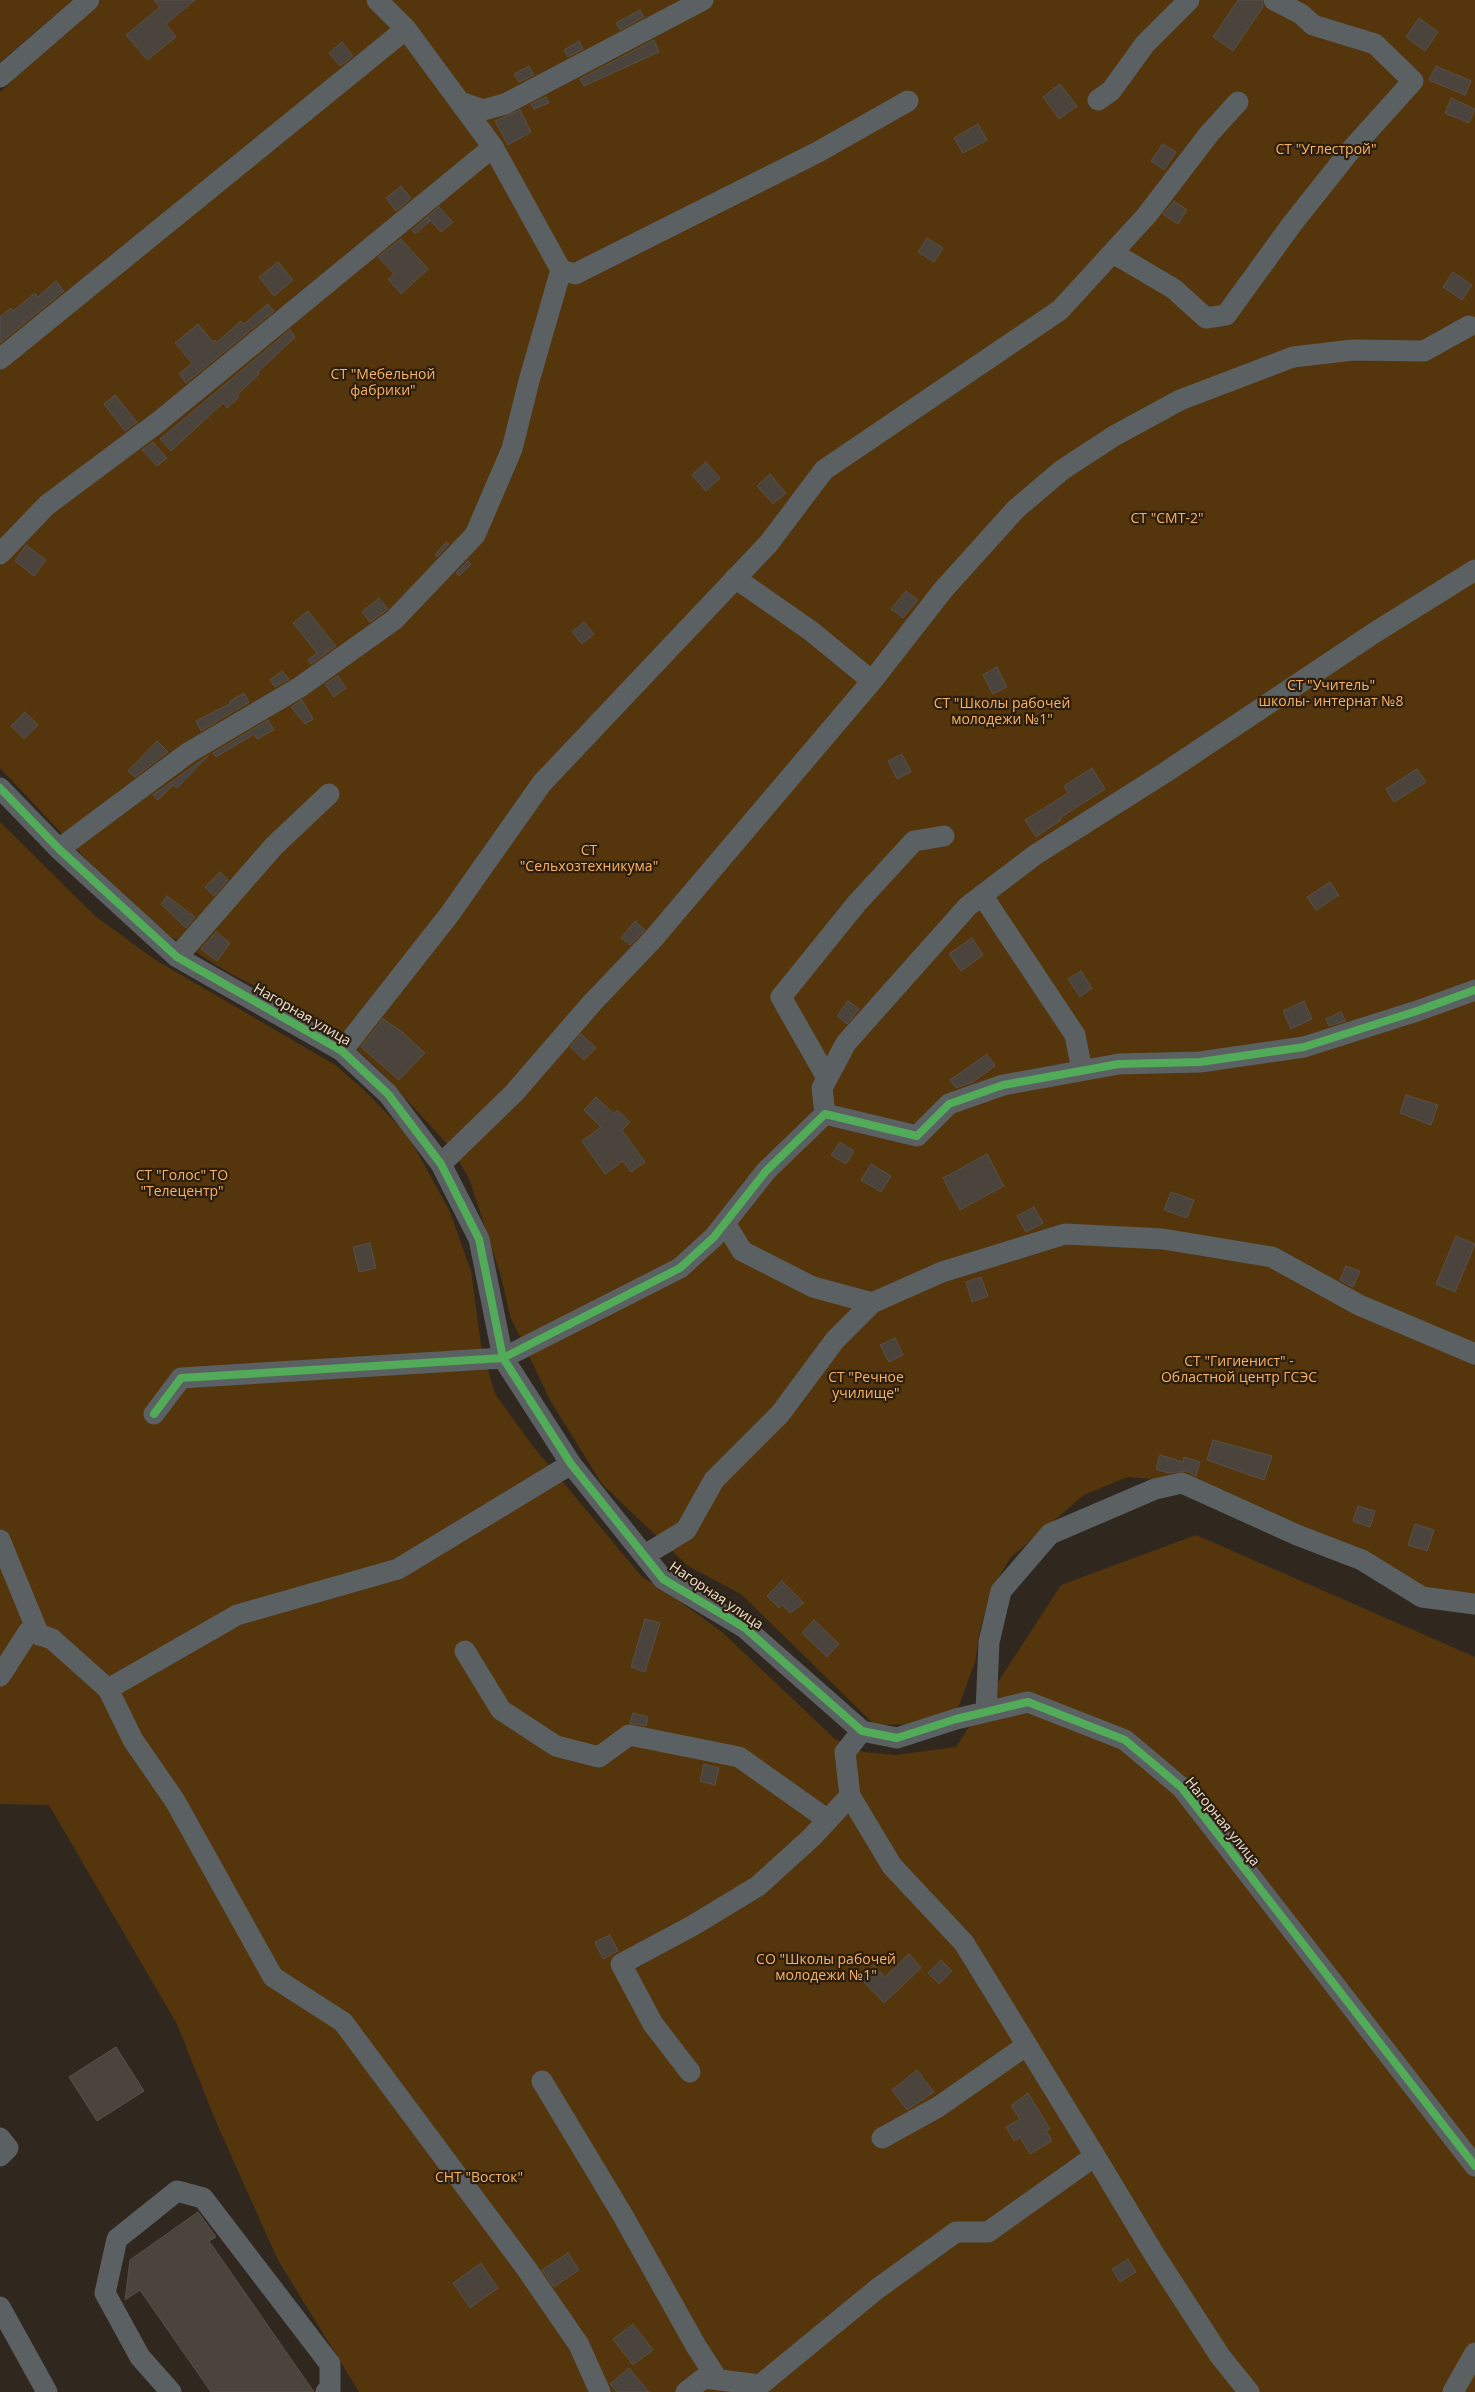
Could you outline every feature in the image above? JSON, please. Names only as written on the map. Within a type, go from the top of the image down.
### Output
[{"type":"street","points":[[0,77],[89,0]]},
{"type":"street","points":[[59,849],[188,752],[300,688],[394,620],[475,535],[512,449],[561,270],[493,147],[406,28],[377,0]]},
{"type":"street","points":[[461,102],[483,110],[505,104],[703,0]]},
{"type":"street","points":[[1098,100],[1111,91],[1144,44],[1189,0]]},
{"type":"street","points":[[1113,253],[1174,289],[1206,318],[1226,315],[1292,224],[1350,151],[1413,82],[1375,44],[1313,25],[1301,14],[1274,0]]},
{"type":"street","points":[[0,359],[406,28]]},
{"type":"street","points":[[561,270],[575,274],[818,152],[908,101]]},
{"type":"street","points":[[342,1052],[449,915],[542,783],[769,542],[824,470],[1060,310],[1147,215],[1209,134],[1238,102]]},
{"type":"street","points":[[0,554],[47,505],[157,423],[493,147]]},
{"type":"street","points":[[441,1164],[514,1093],[592,1003],[653,939],[872,681],[943,590],[1016,508],[1062,470],[1114,436],[1180,400],[1293,357],[1353,350],[1424,351],[1469,326]]},
{"type":"street","points":[[825,1114],[822,1088],[846,1043],[968,906],[1035,855],[1166,772],[1374,633],[1475,570]]},
{"type":"street","points":[[736,578],[811,631],[872,681]]},
{"type":"street","name":"Нагорная улица","points":[[0,788],[59,849],[177,957],[342,1052],[388,1094],[441,1164],[480,1239],[503,1358],[571,1464],[663,1579],[745,1628],[862,1731],[897,1738],[1028,1702],[1125,1740],[1182,1788],[1475,2166]]},
{"type":"street","points":[[177,957],[274,846],[329,794]]},
{"type":"street","points":[[827,1078],[781,997],[857,903],[914,842],[944,836]]},
{"type":"street","points":[[982,895],[1075,1035],[1082,1070]]},
{"type":"street","points":[[825,1114],[917,1136],[949,1104],[1004,1084],[1119,1064],[1200,1062],[1304,1047],[1417,1011],[1475,990]]},
{"type":"street","points":[[154,1414],[181,1378],[503,1358],[680,1268],[714,1237],[766,1171],[825,1114]]},
{"type":"street","points":[[725,1223],[742,1250],[813,1287],[872,1303]]},
{"type":"street","points":[[645,1555],[686,1530],[714,1480],[780,1414],[835,1340],[872,1303],[942,1272],[1066,1234],[1163,1238],[1272,1257],[1359,1305],[1475,1354]]},
{"type":"street","points":[[108,1689],[237,1614],[398,1569],[571,1464]]},
{"type":"street","points":[[986,1712],[989,1642],[1002,1591],[1050,1534],[1155,1489],[1182,1483],[1297,1535],[1362,1560],[1422,1597],[1475,1604]]},
{"type":"street","points":[[0,1540],[39,1635]]},
{"type":"street","points":[[0,1676],[29,1631],[52,1640],[108,1689],[133,1740],[175,1801],[272,1977],[343,2022],[531,2276],[579,2345],[600,2392]]},
{"type":"street","points":[[465,1652],[500,1710],[556,1746],[599,1757],[628,1735],[739,1757],[828,1820]]},
{"type":"street","points":[[862,1731],[845,1752],[850,1796],[892,1866],[964,1943],[1159,2262],[1220,2356],[1249,2392]]},
{"type":"street","points":[[690,2072],[653,2024],[621,1964],[692,1926],[758,1886],[828,1820],[850,1796]]},
{"type":"street","points":[[882,2138],[938,2107],[1027,2045]]},
{"type":"street","points":[[542,2081],[622,2214],[696,2346],[718,2380]]},
{"type":"street","points":[[0,2138],[8,2148],[0,2156]]},
{"type":"street","points":[[686,2392],[704,2378],[760,2385],[877,2289],[956,2232],[988,2232],[1095,2156]]},
{"type":"street","points":[[171,2392],[140,2357],[106,2292],[117,2240],[177,2191],[203,2198],[330,2364],[330,2390],[326,2392]]},
{"type":"street","points":[[0,2307],[47,2392]]},
{"type":"street","points":[[1453,2392],[1475,2353]]},
{"type":"green space","points":[[0,0],[73,0],[0,62]]},
{"type":"green space","points":[[101,0],[1475,0],[1475,1601],[1435,1594],[1182,1481],[1127,1477],[1084,1495],[1010,1558],[991,1591],[980,1629],[975,1662],[957,1711],[916,1724],[875,1725],[741,1594],[688,1566],[602,1484],[550,1400],[510,1316],[501,1276],[469,1178],[450,1147],[384,1075],[342,1036],[283,1000],[231,974],[166,934],[84,857],[0,768],[0,92],[11,82],[20,69]]},
{"type":"green space","points":[[0,822],[95,916],[154,959],[335,1065],[362,1088],[408,1135],[450,1212],[471,1271],[481,1345],[495,1394],[532,1445],[642,1577],[661,1588],[722,1632],[835,1739],[864,1752],[895,1755],[956,1747],[1061,1585],[1196,1535],[1475,1657],[1475,2392],[359,2392],[278,2260],[217,2124],[177,2024],[49,1805],[0,1804]]},
{"type":"building","points":[[154,0],[195,0],[166,24],[176,37],[147,60],[126,35],[160,7]]},
{"type":"building","points":[[1238,0],[1262,0],[1263,7],[1233,51],[1213,37]]},
{"type":"building","points":[[640,10],[644,17],[620,30],[616,23]]},
{"type":"building","points":[[1419,18],[1438,32],[1425,51],[1406,37]]},
{"type":"building","points":[[654,40],[659,52],[584,86],[580,79]]},
{"type":"building","points":[[579,41],[583,49],[568,57],[564,50]]},
{"type":"building","points":[[342,42],[353,56],[340,66],[329,53]]},
{"type":"building","points":[[529,66],[534,75],[519,82],[514,74]]},
{"type":"building","points":[[1436,66],[1471,81],[1465,95],[1429,80]]},
{"type":"building","points":[[1060,84],[1077,106],[1059,119],[1043,97]]},
{"type":"building","points":[[546,97],[549,103],[534,109],[531,104]]},
{"type":"building","points":[[1451,98],[1475,109],[1469,123],[1445,113]]},
{"type":"building","points":[[520,110],[531,132],[508,145],[495,121]]},
{"type":"building","points":[[978,124],[987,140],[963,153],[954,138]]},
{"type":"building","points":[[1163,144],[1176,152],[1164,170],[1151,161]]},
{"type":"building","points":[[401,186],[411,198],[396,211],[386,198]]},
{"type":"building","points":[[1174,201],[1187,210],[1178,224],[1163,214]]},
{"type":"building","points":[[439,207],[453,222],[441,232],[427,217]]},
{"type":"building","points":[[427,217],[430,221],[415,234],[412,230]]},
{"type":"building","points":[[927,238],[943,248],[934,262],[918,252]]},
{"type":"building","points":[[401,239],[428,269],[401,294],[388,279],[394,274],[378,257]]},
{"type":"building","points":[[278,262],[293,280],[274,296],[259,277]]},
{"type":"building","points":[[1453,272],[1472,285],[1462,300],[1443,287]]},
{"type":"building","points":[[56,281],[64,291],[0,343],[0,317],[11,308],[13,311],[35,293],[38,297]]},
{"type":"building","points":[[268,304],[274,311],[186,383],[179,374],[192,363],[175,343],[198,324],[213,342],[215,340],[217,342],[241,321],[244,324]]},
{"type":"building","points":[[290,330],[295,337],[258,372],[259,374],[237,395],[239,397],[227,408],[223,403],[171,451],[160,439]]},
{"type":"building","points":[[115,395],[137,422],[125,431],[104,404]]},
{"type":"building","points":[[153,442],[167,458],[157,466],[142,450]]},
{"type":"building","points":[[706,462],[720,478],[706,491],[692,475]]},
{"type":"building","points":[[770,474],[786,493],[773,504],[757,486]]},
{"type":"building","points":[[446,542],[449,544],[437,557],[435,555]]},
{"type":"building","points":[[26,545],[46,560],[34,576],[15,561]]},
{"type":"building","points":[[468,561],[471,564],[459,576],[456,573]]},
{"type":"building","points":[[906,591],[918,600],[903,618],[891,609]]},
{"type":"building","points":[[379,598],[388,609],[370,622],[362,612]]},
{"type":"building","points":[[308,611],[336,646],[311,664],[308,660],[317,653],[293,623]]},
{"type":"building","points":[[584,622],[594,634],[582,644],[572,632]]},
{"type":"building","points":[[997,667],[1007,687],[993,694],[983,675]]},
{"type":"building","points":[[282,671],[289,679],[275,687],[270,680]]},
{"type":"building","points":[[338,676],[346,688],[334,697],[325,684]]},
{"type":"building","points":[[244,693],[249,702],[201,731],[196,721],[231,703],[230,701]]},
{"type":"building","points":[[302,700],[313,719],[305,724],[291,707]]},
{"type":"building","points":[[25,712],[38,725],[24,739],[11,726]]},
{"type":"building","points":[[268,720],[274,730],[257,739],[254,734],[216,757],[213,753]]},
{"type":"building","points":[[157,741],[168,752],[135,777],[128,771]]},
{"type":"building","points":[[902,754],[911,772],[897,779],[888,761]]},
{"type":"building","points":[[209,755],[177,788],[173,785],[158,800],[153,795]]},
{"type":"building","points":[[1092,768],[1105,789],[1060,818],[1061,820],[1036,837],[1025,820],[1068,793],[1064,786]]},
{"type":"building","points":[[1417,769],[1426,782],[1394,802],[1386,789]]},
{"type":"building","points":[[220,872],[228,880],[214,896],[205,887]]},
{"type":"building","points":[[1330,882],[1339,895],[1316,910],[1307,897]]},
{"type":"building","points":[[167,896],[195,917],[186,928],[161,904]]},
{"type":"building","points":[[635,921],[645,930],[630,945],[621,938]]},
{"type":"building","points":[[216,932],[230,943],[217,961],[201,949]]},
{"type":"building","points":[[972,938],[983,955],[961,971],[949,954]]},
{"type":"building","points":[[1081,971],[1092,988],[1080,997],[1068,979]]},
{"type":"building","points":[[848,1001],[859,1009],[847,1024],[837,1016]]},
{"type":"building","points":[[1304,1001],[1312,1019],[1291,1029],[1283,1011]]},
{"type":"building","points":[[1341,1012],[1346,1021],[1329,1026],[1326,1019]]},
{"type":"building","points":[[383,1019],[401,1031],[425,1053],[399,1080],[361,1047]]},
{"type":"building","points":[[581,1034],[596,1048],[584,1060],[570,1047]]},
{"type":"building","points":[[987,1054],[995,1066],[973,1082],[956,1088],[950,1080]]},
{"type":"building","points":[[1406,1095],[1438,1105],[1431,1125],[1400,1113]]},
{"type":"building","points":[[596,1097],[614,1114],[617,1110],[630,1122],[622,1130],[645,1162],[631,1172],[623,1161],[605,1174],[582,1141],[601,1127],[584,1110]]},
{"type":"building","points":[[840,1142],[854,1151],[846,1164],[831,1155]]},
{"type":"building","points":[[987,1154],[1004,1186],[960,1210],[943,1178]]},
{"type":"building","points":[[871,1164],[891,1176],[881,1192],[861,1180]]},
{"type":"building","points":[[1171,1192],[1194,1200],[1187,1218],[1164,1210]]},
{"type":"building","points":[[1034,1207],[1043,1223],[1026,1232],[1017,1216]]},
{"type":"building","points":[[1456,1236],[1475,1244],[1455,1292],[1436,1284]]},
{"type":"building","points":[[370,1243],[376,1268],[359,1272],[353,1247]]},
{"type":"building","points":[[1346,1266],[1360,1271],[1353,1287],[1340,1280]]},
{"type":"building","points":[[981,1277],[988,1296],[972,1302],[966,1282]]},
{"type":"building","points":[[895,1338],[903,1355],[889,1362],[880,1345]]},
{"type":"building","points":[[1213,1440],[1272,1456],[1264,1480],[1207,1460]]},
{"type":"building","points":[[1160,1455],[1183,1462],[1184,1457],[1200,1462],[1196,1476],[1187,1471],[1168,1473],[1156,1469]]},
{"type":"building","points":[[1358,1506],[1375,1511],[1370,1527],[1353,1521]]},
{"type":"building","points":[[1415,1524],[1434,1530],[1427,1551],[1408,1545]]},
{"type":"building","points":[[782,1581],[804,1603],[790,1613],[782,1605],[779,1608],[767,1596]]},
{"type":"building","points":[[645,1619],[660,1623],[645,1672],[631,1667]]},
{"type":"building","points":[[814,1620],[839,1644],[827,1657],[802,1633]]},
{"type":"building","points":[[633,1713],[648,1717],[646,1726],[630,1723]]},
{"type":"building","points":[[704,1764],[719,1768],[715,1785],[700,1781]]},
{"type":"building","points":[[610,1935],[618,1951],[603,1959],[595,1942]]},
{"type":"building","points":[[909,1954],[921,1968],[884,2003],[860,1978],[874,1965],[885,1977]]},
{"type":"building","points":[[941,1960],[952,1971],[939,1984],[928,1973]]},
{"type":"building","points":[[116,2047],[144,2091],[97,2121],[69,2077]]},
{"type":"building","points":[[917,2070],[934,2092],[907,2110],[892,2090]]},
{"type":"building","points":[[1028,2093],[1050,2129],[1046,2131],[1052,2141],[1030,2154],[1020,2137],[1014,2141],[1006,2127],[1020,2119],[1011,2106]]},
{"type":"building","points":[[198,2212],[216,2237],[209,2241],[314,2392],[211,2392],[140,2290],[125,2300],[130,2260]]},
{"type":"building","points":[[568,2253],[579,2270],[554,2287],[542,2270]]},
{"type":"building","points":[[1128,2259],[1136,2272],[1120,2282],[1112,2269]]},
{"type":"building","points":[[481,2263],[498,2288],[470,2308],[453,2283]]},
{"type":"building","points":[[633,2324],[653,2350],[633,2365],[613,2339]]},
{"type":"building","points":[[629,2368],[649,2392],[617,2392],[610,2384]]},
{"type":"cycle path","points":[[0,788],[59,849],[177,957],[342,1051],[388,1094],[441,1164],[479,1239],[503,1358],[571,1464],[663,1579],[745,1628],[862,1731],[897,1738],[956,1719],[1028,1702],[1125,1740],[1182,1788],[1475,2166]]},
{"type":"cycle path","points":[[154,1414],[181,1378],[503,1358],[680,1268],[714,1237],[766,1171],[825,1114],[917,1136],[949,1104],[1003,1085],[1119,1064],[1200,1062],[1304,1047],[1417,1011],[1475,990]]},
{"type":"park label","name":"СТ \"Углестрой\"","points":[[1326,150]]},
{"type":"park label","name":"СТ \"Мебельной фабрики\"","points":[[383,384]]},
{"type":"park label","name":"СТ \"СМТ-2\"","points":[[1167,519]]},
{"type":"park label","name":"СТ \"Учитель\" школы- интернат №8","points":[[1331,694]]},
{"type":"park label","name":"СТ \"Школы рабочей молодежи №1\"","points":[[1002,712]]},
{"type":"park label","name":"СТ \"Сельхозтехникума\"","points":[[589,860]]},
{"type":"park label","name":"СТ \"Голос\" ТО \"Телецентр\"","points":[[182,1184]]},
{"type":"park label","name":"СТ \"Гигиенист\" - Областной центр ГСЭС","points":[[1239,1370]]},
{"type":"park label","name":"СТ \"Речное училище\"","points":[[866,1386]]},
{"type":"park label","name":"СО \"Школы рабочей молодежи №1\"","points":[[826,1968]]},
{"type":"park label","name":"СНТ \"Восток\"","points":[[479,2178]]}]
